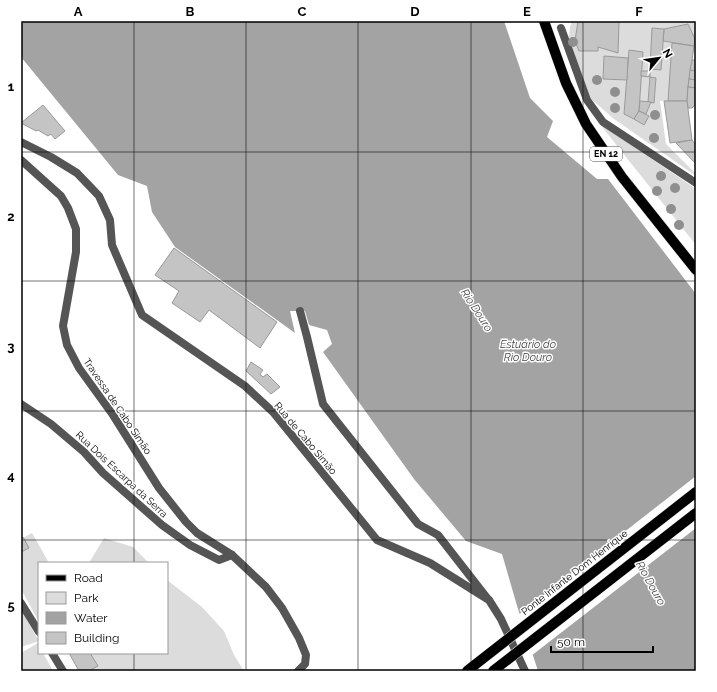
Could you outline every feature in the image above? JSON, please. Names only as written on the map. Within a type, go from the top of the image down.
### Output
[{"type":"main road","name":"EN 12","points":[[544,21],[566,83],[586,124],[622,176],[696,270]]},
{"type":"main road","name":"Ponte Infante Dom Henrique","points":[[467,671],[696,492]]},
{"type":"main road","points":[[493,671],[696,513]]},
{"type":"street","points":[[561,28],[587,100],[603,122],[696,183]]},
{"type":"street","name":"Rua de Cabo Simão","points":[[21,142],[51,157],[77,173],[99,196],[110,220],[112,245],[142,315],[245,386],[273,412],[377,540],[430,562],[489,600],[501,619],[525,671]]},
{"type":"street","name":"Travessa de Cabo Simão","points":[[21,160],[61,196],[68,208],[76,229],[76,252],[63,326],[68,345],[79,368],[113,415],[160,488],[186,522],[197,533],[232,555]]},
{"type":"street","points":[[300,311],[323,404],[418,524],[438,536],[489,600]]},
{"type":"street","name":"Rua Dois Escarpa da Serra","points":[[21,404],[51,424],[84,452],[103,473],[162,525],[190,545],[219,560],[232,555]]},
{"type":"street","points":[[232,555],[266,588],[282,608],[299,638],[306,655],[305,664],[298,671]]},
{"type":"street","points":[[21,603],[38,630]]},
{"type":"street","points":[[53,654],[63,671]]},
{"type":"green space","points":[[572,21],[696,21],[696,39],[688,24],[664,29],[653,28],[650,69],[661,70],[663,41],[672,43],[668,101],[660,101],[666,144],[696,174],[696,176],[614,119],[589,97],[569,38]],"holes":[[[629,50],[643,52],[641,71],[650,72],[650,77],[656,78],[654,102],[651,102],[646,114],[648,116],[644,124],[624,114],[627,80],[603,79],[604,57],[628,58]]]},
{"type":"green space","points":[[641,76],[650,77],[648,102],[640,101]]},
{"type":"green space","points":[[599,123],[696,189],[696,245]]},
{"type":"green space","points":[[32,533],[48,562],[38,562],[38,620],[21,589],[21,539]]},
{"type":"green space","points":[[104,538],[133,547],[148,562],[90,562]]},
{"type":"green space","points":[[168,581],[202,607],[224,631],[234,655],[244,671],[93,671],[92,669],[97,666],[91,654],[168,654]]},
{"type":"green space","points":[[21,610],[38,641],[21,647]]},
{"type":"green space","points":[[38,643],[38,654],[44,654],[53,671],[21,671],[21,653]]},
{"type":"water","name":"Estuário do Rio Douro","points":[[21,21],[504,21],[530,98],[553,121],[547,137],[597,179],[608,179],[696,294],[696,671],[538,671],[502,554],[466,541],[414,479],[323,352],[332,344],[327,330],[309,325],[305,311],[290,311],[295,333],[175,247],[152,212],[147,186],[118,175],[21,57]]},
{"type":"pier","points":[[696,476],[696,528],[531,656],[518,615]]},
{"type":"building","points":[[578,21],[619,22],[618,53],[598,47],[598,51],[579,51],[575,41]]},
{"type":"building","points":[[688,24],[695,39],[694,46],[663,41],[664,29]]},
{"type":"building","points":[[652,28],[664,29],[661,70],[650,69]]},
{"type":"building","points":[[672,43],[694,46],[687,101],[668,101]]},
{"type":"building","points":[[629,50],[643,52],[639,111],[634,119],[624,114]]},
{"type":"building","points":[[604,56],[628,58],[627,80],[603,79]]},
{"type":"building","points":[[692,60],[696,60],[696,71],[690,70]]},
{"type":"building","points":[[690,70],[696,71],[696,80],[689,79]]},
{"type":"building","points":[[641,71],[650,71],[650,77],[641,76]]},
{"type":"building","points":[[650,77],[656,78],[654,103],[648,102]]},
{"type":"building","points":[[689,79],[696,80],[696,88],[688,87]]},
{"type":"building","points":[[688,87],[696,88],[696,104],[692,108],[688,108]]},
{"type":"building","points":[[640,101],[651,102],[646,114],[639,111]]},
{"type":"building","points":[[664,101],[687,101],[692,140],[670,143]]},
{"type":"building","points":[[43,105],[65,131],[55,139],[51,134],[48,136],[21,123]]},
{"type":"building","points":[[639,111],[649,116],[644,125],[634,119]]},
{"type":"building","points":[[692,140],[696,145],[696,164],[676,143]]},
{"type":"building","points":[[174,248],[277,322],[260,348],[209,310],[200,322],[172,303],[179,291],[155,275]]},
{"type":"building","points":[[251,362],[263,370],[260,374],[263,377],[267,374],[280,387],[271,394],[246,371]]},
{"type":"building","points":[[23,537],[29,548],[21,552],[21,539]]},
{"type":"building","points":[[70,654],[91,654],[98,666],[92,669],[93,671],[79,671]]},
{"type":"water label","name":"Rio Douro","points":[[477,310]]},
{"type":"water label","name":"Rio Douro","points":[[651,583]]}]
